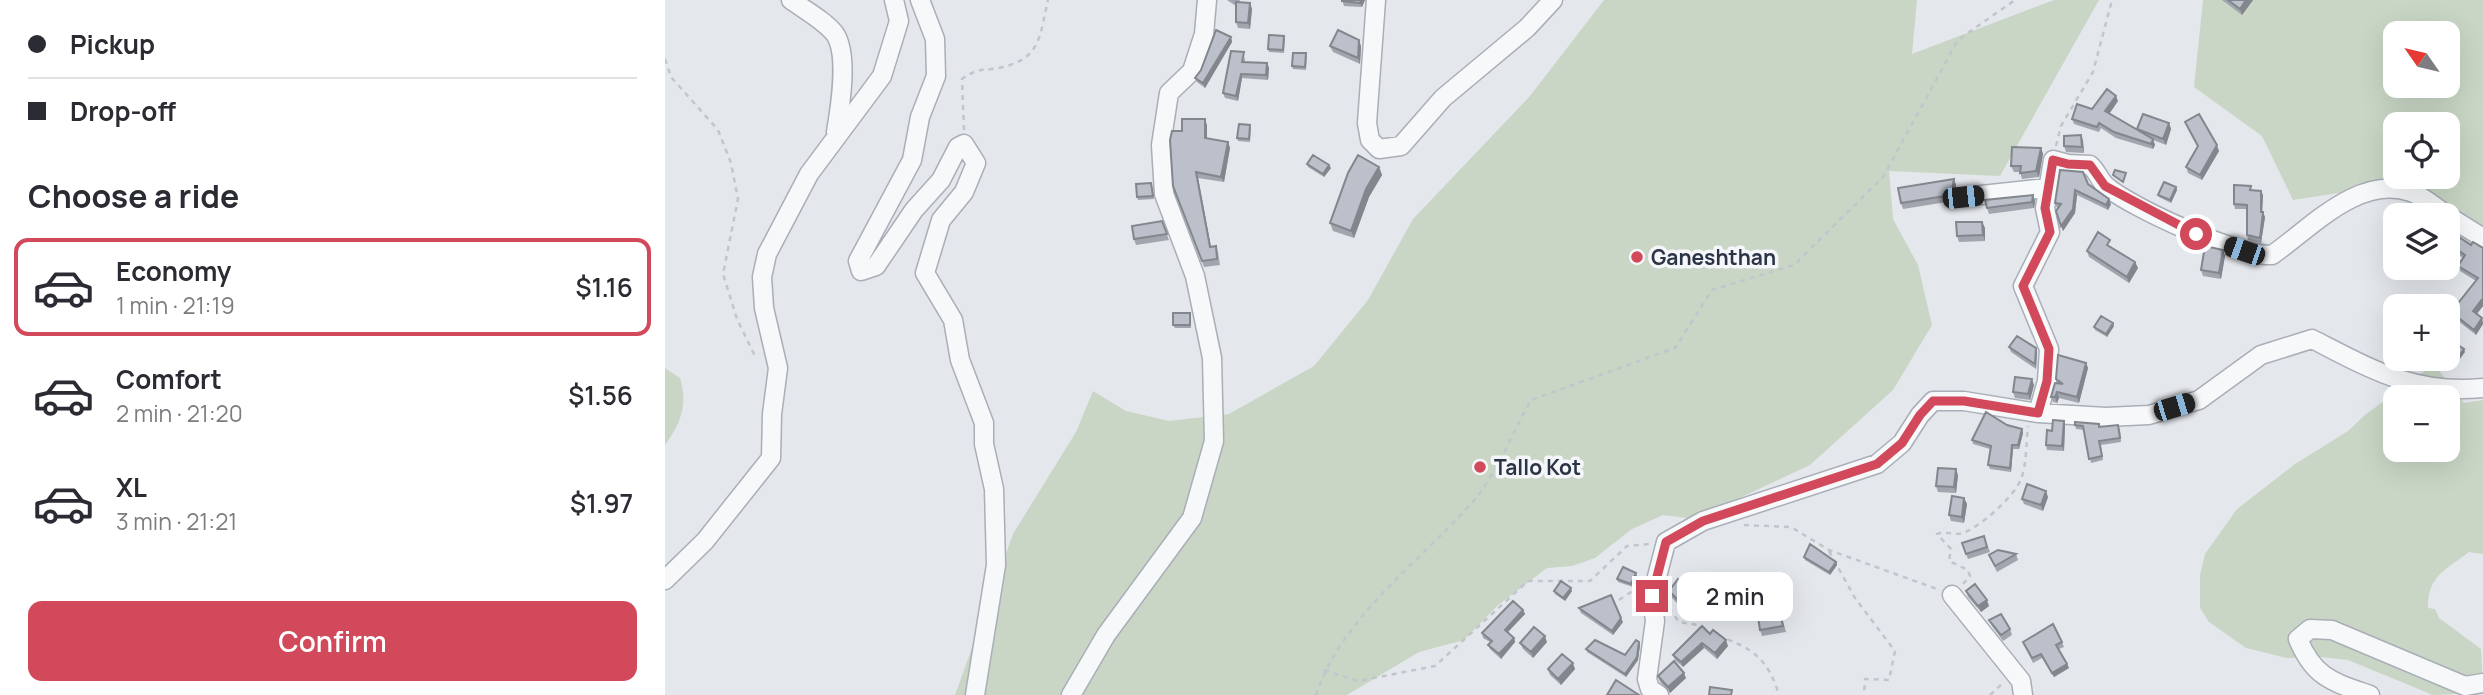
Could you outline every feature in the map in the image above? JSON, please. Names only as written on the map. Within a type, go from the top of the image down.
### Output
[{"type":"street","points":[[791,0],[835,35],[842,55],[841,103],[834,139]]},
{"type":"street","points":[[665,580],[705,541],[771,458],[772,414],[778,368],[764,308],[762,277],[767,254],[809,174],[881,76],[899,21],[894,0]]},
{"type":"street","points":[[920,0],[935,39],[936,76],[920,117],[912,160],[858,261],[860,271],[876,266],[914,210],[941,180],[958,147],[964,144],[976,163],[964,192],[941,220],[925,273],[953,320],[960,360],[984,423],[984,444],[994,489],[996,565],[975,695]]},
{"type":"street","points":[[1071,695],[1106,635],[1192,518],[1215,441],[1212,358],[1195,276],[1164,194],[1161,145],[1169,93],[1192,71],[1204,34],[1207,0]]},
{"type":"street","points":[[1376,0],[1367,123],[1370,140],[1379,149],[1401,146],[1443,98],[1527,28],[1553,0]]},
{"type":"street","points":[[2034,413],[2047,381],[2049,349],[2023,286],[2050,232],[2045,208],[2046,188],[2053,160],[2090,165],[2105,186],[2152,212],[2196,234],[2258,256],[2272,255],[2353,198],[2381,187],[2411,192],[2428,203]]},
{"type":"street","points":[[1963,197],[2046,188]]},
{"type":"street","points":[[2460,224],[2483,238]]},
{"type":"street","points":[[1659,695],[1650,688],[1647,679],[1655,621],[1652,596],[1666,542],[1703,521],[1877,464],[1902,443],[1920,415],[1933,401],[1964,401],[2034,413],[2106,417],[2149,415],[2199,400],[2261,355],[2312,339],[2380,374],[2413,386],[2480,390]]},
{"type":"street","points":[[1952,595],[2021,681],[2023,695]]},
{"type":"street","points":[[2370,695],[2324,678],[2305,657],[2298,639],[2310,629],[2332,630],[2465,686],[2483,683]]},
{"type":"path","points":[[964,144],[963,79],[976,69],[1003,67],[1030,56],[1042,34],[1048,0]]},
{"type":"path","points":[[1316,695],[1324,670],[1348,633],[1478,495],[1531,400],[1675,348],[1712,289],[1794,265],[1883,177],[1958,40],[2015,0]]},
{"type":"path","points":[[2053,160],[2061,126],[2093,72],[2112,0]]},
{"type":"path","points":[[665,59],[671,78],[718,130],[731,163],[738,199],[723,274],[737,318],[754,354],[776,356]]},
{"type":"path","points":[[1733,527],[1791,527],[1829,550],[1952,595],[1970,576],[1965,567],[1949,561],[1951,549],[1937,534],[1958,534],[1983,523],[2021,480],[2034,413]]},
{"type":"path","points":[[1324,670],[1358,681],[1436,666],[1528,581],[1590,581],[1627,546],[1666,542]]},
{"type":"path","points":[[1829,550],[1838,561],[1855,598],[1895,652],[1889,680],[1865,680],[1864,695]]},
{"type":"path","points":[[1619,600],[1639,587],[1654,586],[1679,622],[1699,625],[1750,648],[1773,673],[1779,695]]},
{"type":"green space","points":[[1604,0],[1917,0],[1912,54],[2054,0],[2099,0],[2000,176],[1889,171],[1893,219],[1918,265],[1932,325],[1893,390],[1810,465],[1695,519],[1663,515],[1632,529],[1595,558],[1572,566],[1547,568],[1498,605],[1464,640],[1419,652],[1347,695],[955,695],[1013,534],[1076,432],[1093,391],[1126,411],[1169,421],[1229,414],[1314,366],[1368,300],[1413,219],[1530,96]]},
{"type":"green space","points":[[2203,0],[2483,0],[2483,235],[2460,220],[2460,203],[2434,203],[2413,189],[2460,189],[2460,112],[2383,112],[2383,186],[2293,200],[2262,136],[2194,87]]},
{"type":"green space","points":[[665,368],[680,378],[683,405],[679,421],[665,445]]},
{"type":"green space","points":[[2425,371],[2439,371],[2450,385],[2406,385]]},
{"type":"green space","points":[[2460,398],[2464,403],[2483,400],[2483,554],[2469,552],[2440,574],[2431,588],[2428,608],[2435,609],[2439,618],[2481,649],[2483,688],[2479,693],[2433,695],[2348,660],[2321,657],[2287,658],[2246,648],[2209,622],[2200,608],[2200,575],[2205,554],[2237,509],[2295,464],[2348,431],[2383,402],[2383,462],[2460,462]]},
{"type":"building","points":[[1342,0],[1361,0],[1360,3]]},
{"type":"building","points":[[2228,0],[2246,0],[2240,9]]},
{"type":"building","points":[[1236,2],[1250,3],[1248,23],[1236,22]]},
{"type":"building","points":[[1216,30],[1231,37],[1203,83],[1195,78],[1201,70]]},
{"type":"building","points":[[1338,30],[1359,40],[1358,58],[1330,46]]},
{"type":"building","points":[[1269,35],[1284,36],[1283,50],[1268,49]]},
{"type":"building","points":[[1231,51],[1244,52],[1242,62],[1267,63],[1266,75],[1241,74],[1236,96],[1223,93]]},
{"type":"building","points":[[1293,53],[1306,53],[1305,67],[1292,66]]},
{"type":"building","points":[[2107,89],[2116,96],[2105,111],[2153,139],[2151,144],[2114,132],[2099,123],[2097,127],[2072,119],[2077,104],[2092,109]]},
{"type":"building","points":[[2143,114],[2169,123],[2163,139],[2137,129]]},
{"type":"building","points":[[2199,114],[2217,145],[2200,175],[2186,167],[2198,146],[2185,122]]},
{"type":"building","points":[[1182,119],[1205,119],[1205,138],[1228,142],[1221,177],[1196,172],[1210,247],[1216,246],[1217,259],[1202,261],[1173,186],[1170,140],[1172,131],[1182,131]]},
{"type":"building","points":[[1239,124],[1250,125],[1249,139],[1237,138]]},
{"type":"building","points":[[2081,135],[2082,147],[2064,146],[2064,136]]},
{"type":"building","points":[[2012,147],[2041,148],[2036,171],[2020,173],[2021,166],[2011,166]]},
{"type":"building","points":[[1313,155],[1329,165],[1323,174],[1307,164]]},
{"type":"building","points":[[1358,155],[1379,167],[1366,189],[1351,231],[1330,223],[1348,173]]},
{"type":"building","points":[[2060,170],[2083,172],[2088,184],[2109,199],[2106,205],[2075,190],[2073,209],[2061,226],[2056,211],[2061,204],[2055,203]]},
{"type":"building","points":[[2115,170],[2126,173],[2123,182],[2113,175]]},
{"type":"building","points":[[1954,179],[1951,195],[1901,203],[1898,188]]},
{"type":"building","points":[[2164,182],[2176,187],[2170,200],[2158,195]]},
{"type":"building","points":[[1151,183],[1153,196],[1137,197],[1136,184]]},
{"type":"building","points":[[2234,185],[2251,186],[2250,190],[2261,191],[2263,212],[2260,238],[2247,235],[2247,205],[2234,204]]},
{"type":"building","points":[[2033,195],[2032,202],[1987,208],[1985,200]]},
{"type":"building","points":[[1162,221],[1167,234],[1134,239],[1132,226]]},
{"type":"building","points":[[1956,222],[1982,222],[1983,235],[1957,236]]},
{"type":"building","points":[[2098,232],[2110,240],[2107,245],[2135,262],[2127,277],[2087,251]]},
{"type":"building","points":[[2460,238],[2471,245],[2473,242],[2483,248],[2483,298],[2473,311],[2482,318],[2474,330],[2460,319],[2460,301],[2478,278],[2460,267],[2465,255],[2460,252]]},
{"type":"building","points":[[2205,246],[2223,250],[2219,273],[2201,270]]},
{"type":"building","points":[[1173,313],[1190,313],[1190,325],[1173,325]]},
{"type":"building","points":[[2101,316],[2113,323],[2106,334],[2094,327]]},
{"type":"building","points":[[2017,336],[2036,348],[2035,364],[2009,347]]},
{"type":"building","points":[[2058,355],[2086,363],[2077,397],[2057,392],[2055,397],[2051,397],[2055,383],[2063,384],[2056,379]]},
{"type":"building","points":[[2015,377],[2032,379],[2028,394],[2013,392]]},
{"type":"building","points":[[1986,412],[2007,425],[2022,429],[2018,445],[2012,445],[2010,468],[1988,465],[1991,446],[1972,440]]},
{"type":"building","points":[[2053,420],[2064,421],[2062,446],[2046,445],[2047,430],[2052,431]]},
{"type":"building","points":[[2075,422],[2099,424],[2099,427],[2118,425],[2120,438],[2099,441],[2102,456],[2089,459],[2083,426],[2075,425]]},
{"type":"building","points":[[1938,468],[1956,469],[1954,487],[1936,486]]},
{"type":"building","points":[[2027,484],[2046,491],[2041,505],[2022,499]]},
{"type":"building","points":[[1952,496],[1964,498],[1962,517],[1949,515]]},
{"type":"building","points":[[1984,536],[1987,547],[1966,554],[1962,543]]},
{"type":"building","points":[[1810,544],[1836,562],[1829,572],[1804,557]]},
{"type":"building","points":[[1998,550],[2016,554],[1995,566],[1989,555]]},
{"type":"building","points":[[1623,567],[1636,573],[1631,584],[1617,579]]},
{"type":"building","points":[[1678,579],[1692,591],[1681,603],[1669,591]]},
{"type":"building","points":[[1561,581],[1571,588],[1563,598],[1554,591]]},
{"type":"building","points":[[1975,584],[1987,600],[1978,606],[1966,591]]},
{"type":"building","points":[[1611,595],[1621,618],[1612,631],[1579,608]]},
{"type":"building","points":[[1776,596],[1783,626],[1760,630],[1757,610],[1742,612],[1741,601]]},
{"type":"building","points":[[1513,601],[1523,610],[1505,630],[1514,638],[1499,654],[1488,645],[1492,641],[1482,633]]},
{"type":"building","points":[[2001,614],[2010,629],[2001,635],[1989,620]]},
{"type":"building","points":[[2053,624],[2062,642],[2056,645],[2067,664],[2052,673],[2041,654],[2032,658],[2023,642]]},
{"type":"building","points":[[1702,626],[1710,634],[1713,630],[1726,640],[1715,653],[1702,643],[1681,662],[1673,655]]},
{"type":"building","points":[[1534,627],[1545,636],[1531,652],[1520,643]]},
{"type":"building","points":[[1595,640],[1625,655],[1636,640],[1639,642],[1637,657],[1625,674],[1586,649]]},
{"type":"building","points":[[1562,654],[1573,663],[1558,679],[1548,669]]},
{"type":"building","points":[[1674,661],[1684,673],[1668,687],[1658,676]]},
{"type":"building","points":[[1616,680],[1639,695],[1607,695]]},
{"type":"building","points":[[1710,687],[1732,690],[1731,695],[1709,695]]},
{"type":"place","name":"Ganeshthan","points":[[1637,257]]},
{"type":"place","name":"Tallo Kot","points":[[1480,467]]},
{"type":"route","points":[[1652,596],[1666,542],[1675,535],[1703,521],[1877,464],[1902,443],[1920,415],[1933,401],[1964,401],[2038,413],[2047,381],[2049,349],[2023,286],[2050,232],[2045,208],[2046,188],[2053,160],[2090,165],[2105,186],[2196,234]]}]
